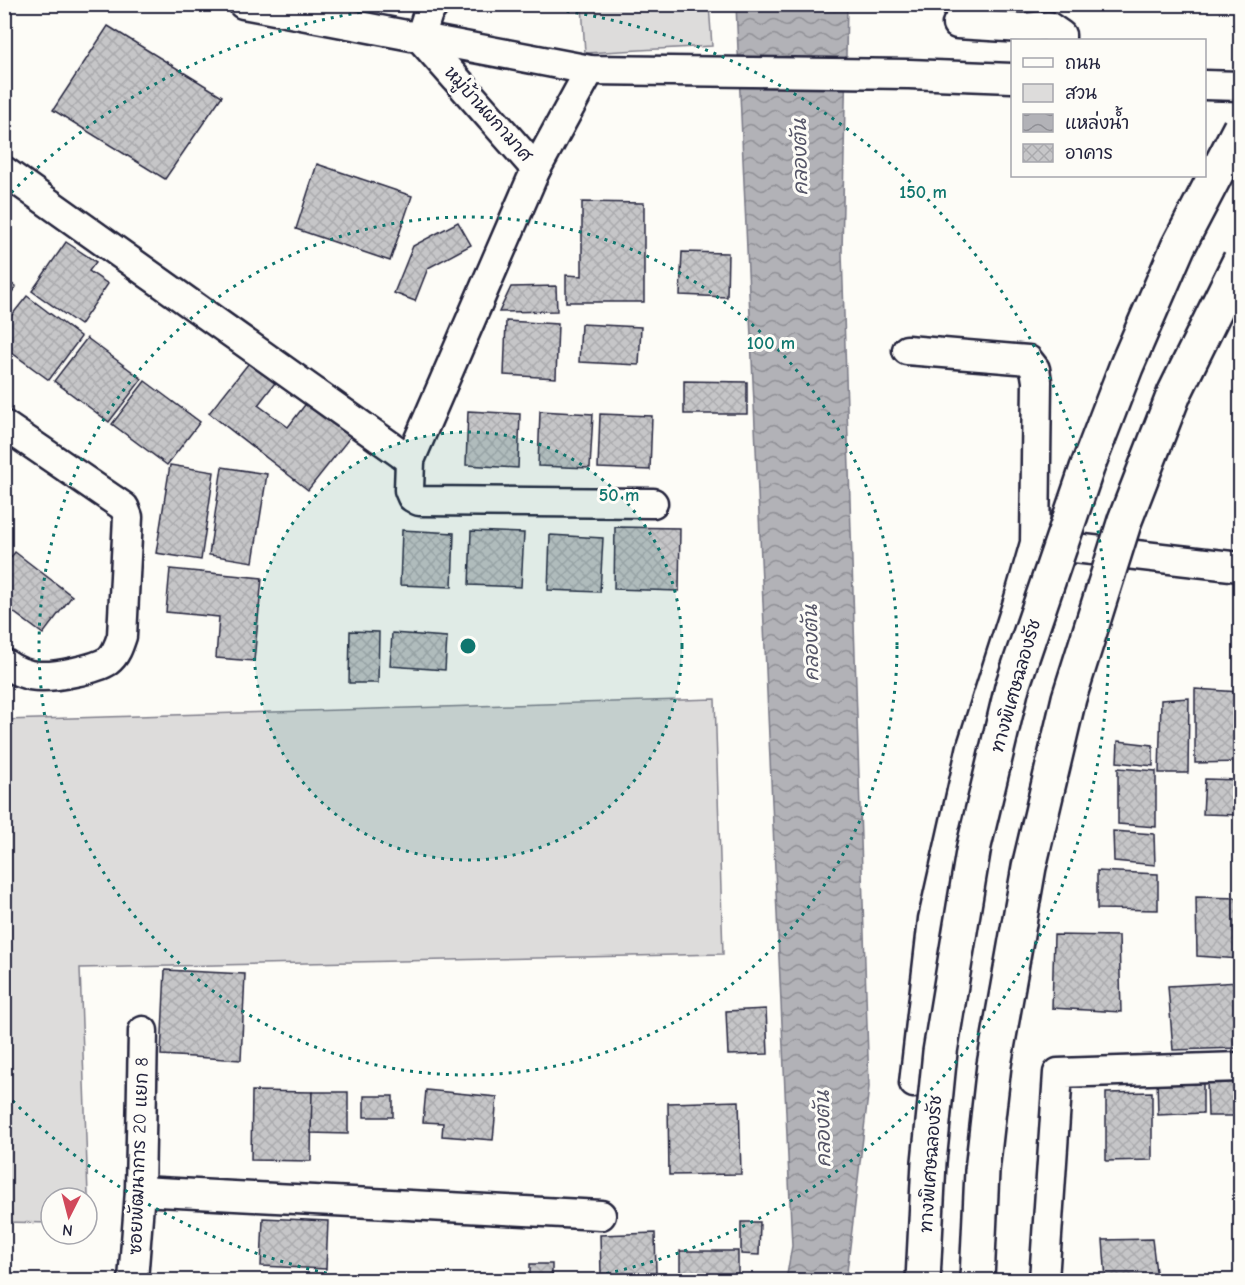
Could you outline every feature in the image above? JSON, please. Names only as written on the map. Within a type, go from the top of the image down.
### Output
[{"type":"highway","name":"ทางพิเศษฉลองรัช","points":[[923,1281],[929,1162],[940,1052],[974,846],[1012,687],[1087,468],[1125,367],[1178,247],[1240,128]]},
{"type":"highway","points":[[977,1281],[982,1171],[994,1065],[1029,867],[1069,698],[1125,520],[1174,394],[1240,260]]},
{"type":"street","points":[[243,4],[590,70],[909,74],[1011,78]]},
{"type":"street","points":[[420,38],[428,13],[435,4]]},
{"type":"street","points":[[957,24],[1023,28],[1048,26],[1061,35],[1061,39]]},
{"type":"street","name":"หมู่บ้านผกามาศ","points":[[420,38],[536,169],[410,460],[411,497],[418,501],[653,503]]},
{"type":"street","points":[[536,169],[590,70]]},
{"type":"street","points":[[1206,85],[1240,86]]},
{"type":"street","points":[[4,171],[410,460]]},
{"type":"street","points":[[907,350],[1028,360],[1035,369],[1037,381],[1035,543],[972,746],[933,919],[914,1083]]},
{"type":"street","points":[[4,425],[124,507],[128,517],[122,636],[110,660],[94,668],[40,676],[15,671],[4,663]]},
{"type":"street","points":[[1035,543],[1240,567]]},
{"type":"street","name":"ซอยพัฒนาการ 20 แยก 8","points":[[133,1281],[140,1191],[143,1031]]},
{"type":"street","points":[[1044,1281],[1058,1073],[1240,1067]]},
{"type":"street","points":[[140,1191],[601,1215]]},
{"type":"green space","points":[[582,5],[709,5],[712,46],[585,53]]},
{"type":"green space","points":[[715,699],[723,954],[80,968],[88,1186],[39,1186],[39,1223],[5,1222],[5,720]]},
{"type":"water","name":"คลองตัน","points":[[736,5],[847,5],[842,253],[869,1087],[846,1280],[786,1280],[792,1246]]},
{"type":"building","points":[[108,26],[222,96],[165,179],[53,110]]},
{"type":"building","points":[[317,164],[412,196],[390,261],[296,229]]},
{"type":"building","points":[[582,202],[644,203],[644,302],[566,302],[566,275],[582,276]]},
{"type":"building","points":[[458,222],[471,245],[428,268],[415,301],[394,293],[413,246]]},
{"type":"building","points":[[66,242],[96,262],[89,271],[108,284],[80,325],[32,291]]},
{"type":"building","points":[[682,252],[728,253],[727,297],[680,295]]},
{"type":"building","points":[[4,278],[16,287],[4,302]]},
{"type":"building","points":[[556,286],[557,311],[499,312],[511,287]]},
{"type":"building","points":[[27,296],[81,337],[49,380],[4,347],[4,325]]},
{"type":"building","points":[[506,321],[558,324],[556,378],[504,375]]},
{"type":"building","points":[[581,324],[641,327],[639,365],[579,362]]},
{"type":"building","points":[[87,338],[142,379],[109,422],[54,381]]},
{"type":"building","points":[[252,359],[278,379],[258,405],[288,427],[311,397],[355,431],[308,490],[209,413]]},
{"type":"building","points":[[145,381],[200,422],[167,465],[112,424]]},
{"type":"building","points":[[684,381],[747,382],[747,414],[684,414]]},
{"type":"building","points":[[468,411],[520,414],[518,468],[466,465]]},
{"type":"building","points":[[540,411],[593,414],[590,468],[538,466]]},
{"type":"building","points":[[600,414],[652,416],[650,470],[598,468]]},
{"type":"building","points":[[170,465],[214,472],[201,560],[156,553]]},
{"type":"building","points":[[222,467],[267,474],[253,562],[209,555]]},
{"type":"building","points":[[615,527],[680,528],[679,591],[614,589]]},
{"type":"building","points":[[402,530],[454,533],[452,587],[400,585]]},
{"type":"building","points":[[471,531],[524,533],[521,587],[469,585]]},
{"type":"building","points":[[550,535],[603,538],[600,592],[548,590]]},
{"type":"building","points":[[15,552],[72,596],[43,634],[4,605],[4,566]]},
{"type":"building","points":[[170,569],[262,578],[254,661],[216,658],[219,617],[166,612]]},
{"type":"building","points":[[350,631],[379,632],[378,683],[349,683]]},
{"type":"building","points":[[392,633],[447,637],[445,670],[390,666]]},
{"type":"building","points":[[1195,689],[1240,692],[1240,762],[1195,763]]},
{"type":"building","points":[[1189,698],[1188,773],[1159,773],[1161,700]]},
{"type":"building","points":[[1118,741],[1153,745],[1153,766],[1117,762]]},
{"type":"building","points":[[1118,768],[1156,771],[1156,827],[1118,824]]},
{"type":"building","points":[[1205,779],[1240,780],[1240,815],[1203,814]]},
{"type":"building","points":[[1113,831],[1154,834],[1155,865],[1114,861]]},
{"type":"building","points":[[1097,871],[1158,874],[1158,910],[1097,909]]},
{"type":"building","points":[[1196,897],[1240,898],[1240,959],[1197,956]]},
{"type":"building","points":[[1054,935],[1119,936],[1121,1012],[1052,1008]]},
{"type":"building","points":[[165,970],[245,974],[241,1060],[161,1055]]},
{"type":"building","points":[[1240,982],[1240,1048],[1173,1050],[1168,986]]},
{"type":"building","points":[[766,1009],[768,1054],[728,1055],[726,1011]]},
{"type":"building","points":[[1157,1077],[1203,1078],[1203,1113],[1158,1115]]},
{"type":"building","points":[[1207,1080],[1234,1080],[1234,1116],[1208,1116]]},
{"type":"building","points":[[1237,1080],[1240,1080],[1240,1119],[1237,1119]]},
{"type":"building","points":[[426,1090],[497,1097],[493,1140],[442,1136],[443,1123],[423,1122]]},
{"type":"building","points":[[252,1091],[312,1092],[311,1161],[251,1160]]},
{"type":"building","points":[[312,1092],[348,1092],[348,1134],[311,1133]]},
{"type":"building","points":[[1152,1092],[1152,1160],[1106,1161],[1106,1093]]},
{"type":"building","points":[[364,1096],[393,1096],[393,1117],[364,1117]]},
{"type":"building","points":[[739,1101],[741,1174],[669,1175],[668,1103]]},
{"type":"building","points":[[263,1218],[328,1221],[326,1269],[261,1266]]},
{"type":"building","points":[[741,1222],[760,1222],[759,1255],[741,1254]]},
{"type":"building","points":[[655,1233],[656,1273],[601,1274],[600,1235]]},
{"type":"building","points":[[1152,1239],[1157,1280],[1106,1280],[1103,1240]]},
{"type":"building","points":[[680,1251],[738,1251],[738,1280],[680,1280]]},
{"type":"building","points":[[530,1264],[552,1264],[552,1280],[530,1280]]}]
